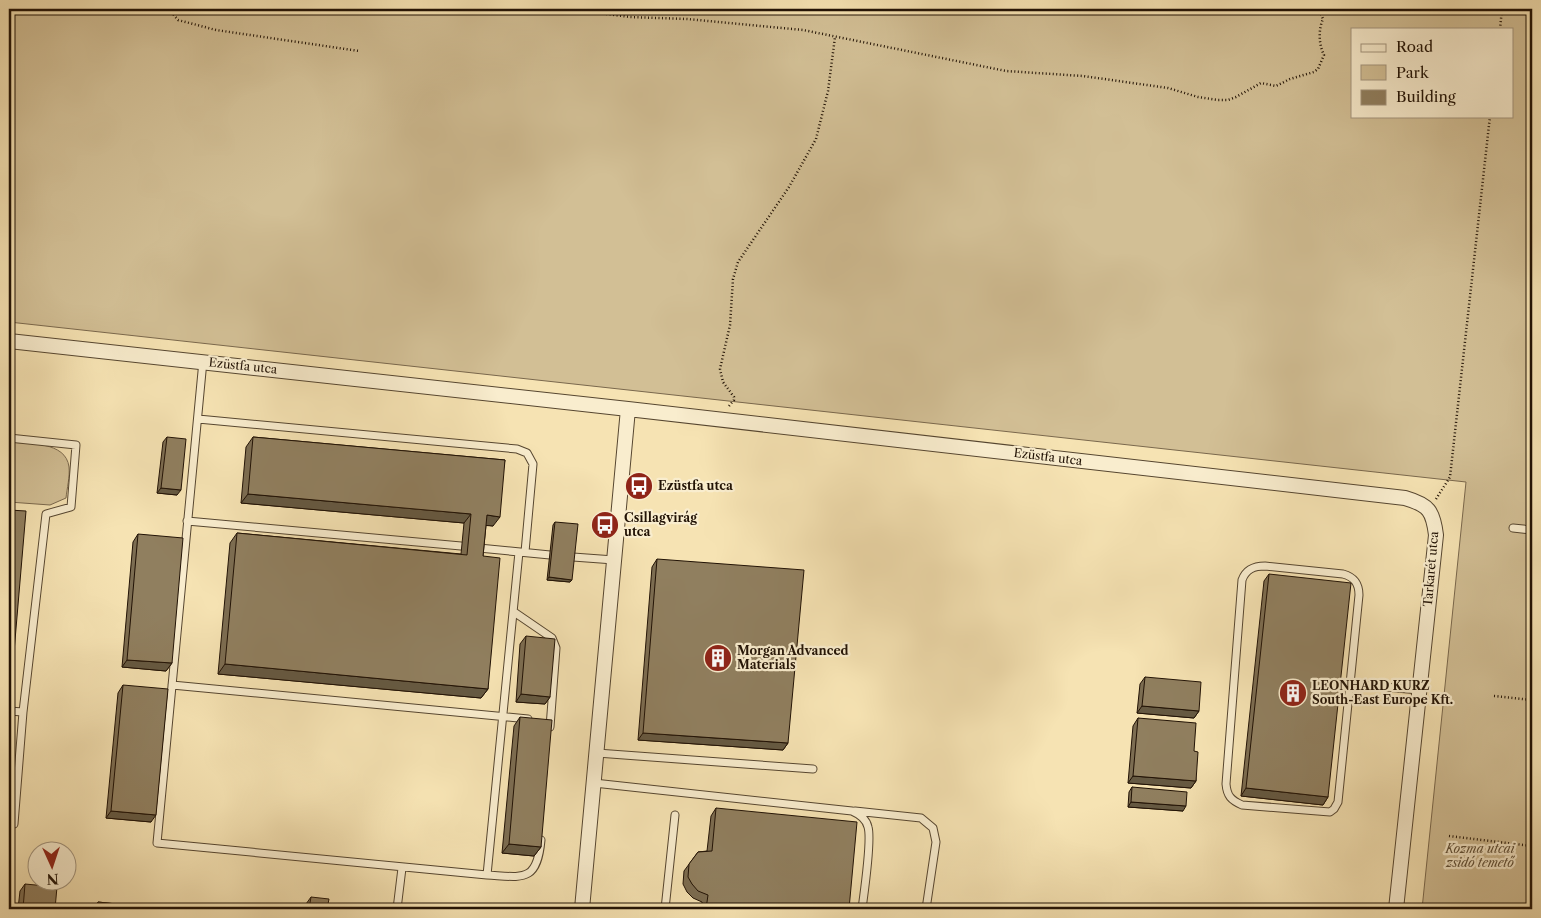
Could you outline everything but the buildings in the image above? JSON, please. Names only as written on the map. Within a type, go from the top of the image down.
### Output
[{"type":"street","name":"Ezüstfa utca","points":[[9,341],[628,409],[1405,498],[1418,502],[1429,509]]},
{"type":"street","points":[[582,909],[628,409]]},
{"type":"street","name":"Tarkarét utca","points":[[1396,909],[1436,535],[1434,520],[1429,509]]},
{"type":"lane","points":[[203,362],[157,843],[402,868],[522,876],[534,869],[539,858],[542,829]]},
{"type":"lane","points":[[198,419],[517,449],[527,453],[533,464],[514,612],[487,875]]},
{"type":"lane","points":[[9,438],[76,445],[71,507],[46,514],[24,712],[14,824]]},
{"type":"lane","points":[[187,521],[461,546]]},
{"type":"lane","points":[[1513,528],[1532,530]]},
{"type":"lane","points":[[479,548],[550,555]]},
{"type":"lane","points":[[573,557],[614,560]]},
{"type":"lane","points":[[1258,566],[1265,566],[1343,574],[1355,579],[1358,584],[1359,595],[1350,684],[1338,802],[1334,810],[1325,813],[1242,805],[1232,800],[1226,791],[1226,784],[1242,580],[1248,570],[1258,566]]},
{"type":"lane","points":[[514,612],[552,638],[556,648],[550,731]]},
{"type":"lane","points":[[172,684],[532,719]]},
{"type":"lane","points":[[1350,684],[1419,690]]},
{"type":"lane","points":[[9,711],[24,712]]},
{"type":"lane","points":[[541,720],[551,721]]},
{"type":"lane","points":[[596,753],[812,769]]},
{"type":"lane","points":[[594,783],[921,818],[933,828],[936,842],[926,909]]},
{"type":"lane","points":[[852,811],[866,821],[870,834],[862,909]]},
{"type":"lane","points":[[665,909],[675,815]]},
{"type":"lane","points":[[397,909],[402,868]]},
{"type":"path","points":[[169,9],[178,20],[216,30],[359,51]]},
{"type":"path","points":[[568,9],[630,17],[738,23],[803,30],[1006,71],[1083,76],[1168,88],[1198,97],[1228,100],[1261,83],[1276,86],[1318,69],[1324,55],[1321,49],[1320,34],[1320,26],[1323,19],[1319,9]]},
{"type":"path","points":[[1500,28],[1502,9]]},
{"type":"path","points":[[715,419],[734,400],[723,382],[720,368],[730,326],[733,279],[738,262],[789,187],[816,139],[828,91],[836,37]]},
{"type":"path","points":[[1429,509],[1450,477],[1490,118]]},
{"type":"path","points":[[1494,696],[1532,700]]},
{"type":"path","points":[[1449,836],[1532,846]]},
{"type":"green space","name":"Kozma utcai zsidó temető","points":[[9,9],[1532,9],[1532,909],[1422,909],[1466,482],[9,322]]},
{"type":"green space","points":[[9,442],[36,444],[54,448],[61,452],[69,467],[66,498],[50,505],[9,502]]},
{"type":"place","name":"Ezüstfa utca","points":[[639,486]]},
{"type":"place","name":"Csillagvirág utca","points":[[605,525]]},
{"type":"place","name":"Morgan Advanced Materials","points":[[718,658]]},
{"type":"place","name":"LEONHARD KURZ South-East Europe Kft.","points":[[1293,693]]}]
